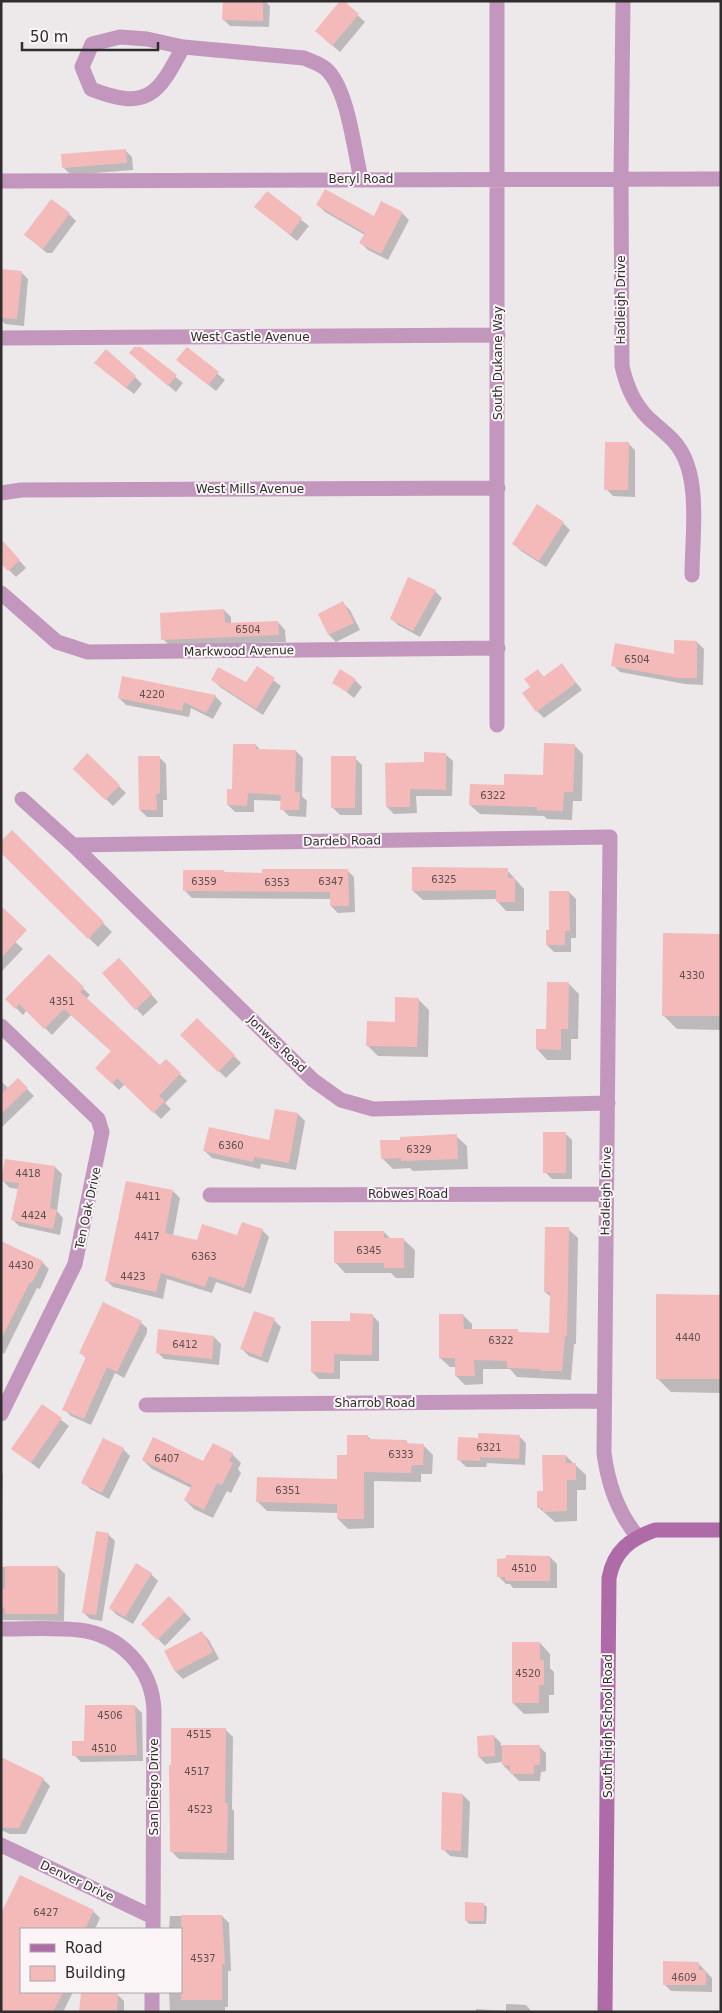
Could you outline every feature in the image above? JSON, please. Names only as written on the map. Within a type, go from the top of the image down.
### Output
[{"type":"street","name":"South Dukane Way","points":[[497,1],[497,725]]},
{"type":"street","name":"Hadleigh Drive","points":[[624,1],[621,179],[622,366],[628,388],[639,408],[678,446],[689,467],[693,490],[692,575]]},
{"type":"street","points":[[183,47],[166,80],[152,94],[135,99],[111,97],[91,89],[82,67],[92,44],[120,37],[147,39],[183,47],[304,58],[316,62],[327,69],[335,79],[340,90],[361,179]]},
{"type":"street","name":"Beryl Road","points":[[1,181],[498,178],[721,179]]},
{"type":"street","name":"West Castle Avenue","points":[[1,338],[498,336]]},
{"type":"street","name":"West Mills Avenue","points":[[1,493],[21,490],[498,488]]},
{"type":"street","name":"Markwood Avenue","points":[[1,593],[57,642],[88,652],[498,648]]},
{"type":"street","name":"Jonwes Road","points":[[22,799],[73,844],[306,1073],[340,1100],[372,1109],[608,1103]]},
{"type":"street","name":"Hadleigh Drive","points":[[610,837],[604,1453],[608,1478],[621,1513],[638,1537]]},
{"type":"street","name":"Dardeb Road","points":[[73,844],[610,837]]},
{"type":"street","name":"Ten Oak Drive","points":[[1,1026],[98,1120],[102,1132],[75,1264],[1,1414]]},
{"type":"street","name":"Robwes Road","points":[[210,1195],[606,1194]]},
{"type":"street","name":"Sharrob Road","points":[[146,1404],[604,1401]]},
{"type":"street","name":"South High School Road","points":[[605,2012],[609,1578],[617,1555],[627,1543],[638,1537],[655,1530],[721,1530]]},
{"type":"street","name":"San Diego Drive","points":[[1,1629],[79,1630],[110,1639],[128,1651],[146,1675],[154,1704],[153,1923]]},
{"type":"street","name":"Denver Drive","points":[[1,1845],[153,1923]]},
{"type":"street","points":[[152,1993],[152,2012]]},
{"type":"building","points":[[223,1],[263,1],[263,21],[222,20]]},
{"type":"building","points":[[340,1],[344,1],[359,14],[332,46],[315,31]]},
{"type":"building","points":[[126,149],[127,163],[62,168],[61,154]]},
{"type":"building","points":[[325,189],[374,216],[381,201],[403,212],[381,254],[359,243],[365,233],[316,205]]},
{"type":"building","points":[[267,191],[302,218],[290,235],[254,207]]},
{"type":"building","points":[[51,199],[70,213],[43,249],[24,235]]},
{"type":"building","points":[[1,269],[22,271],[17,319],[1,318]]},
{"type":"building","points":[[134,347],[141,347],[177,375],[168,386],[129,353]]},
{"type":"building","points":[[187,347],[219,372],[208,385],[176,360]]},
{"type":"building","points":[[106,349],[136,376],[126,388],[94,363]]},
{"type":"building","points":[[605,442],[629,442],[628,490],[604,490]]},
{"type":"building","points":[[537,504],[564,522],[539,561],[512,544]]},
{"type":"building","points":[[1,539],[20,560],[8,571],[1,564]]},
{"type":"building","points":[[408,577],[436,590],[413,631],[390,619]]},
{"type":"building","points":[[343,601],[354,623],[328,635],[318,614]]},
{"type":"building","points":[[224,609],[225,623],[278,621],[279,635],[161,640],[160,613]]},
{"type":"building","points":[[674,640],[697,641],[697,678],[678,678],[611,666],[615,643],[674,654]]},
{"type":"building","points":[[562,663],[576,683],[536,712],[522,693],[530,687],[524,679],[538,669],[543,677]]},
{"type":"building","points":[[257,666],[275,678],[256,709],[211,680],[218,667],[246,682]]},
{"type":"building","points":[[340,669],[356,679],[347,692],[332,683]]},
{"type":"building","points":[[122,676],[216,695],[206,713],[184,702],[182,711],[118,698]]},
{"type":"building","points":[[544,743],[575,744],[573,792],[564,792],[563,811],[537,810],[537,807],[469,805],[470,784],[504,785],[504,774],[543,775]]},
{"type":"building","points":[[233,744],[256,744],[256,749],[296,750],[295,792],[300,792],[299,810],[280,810],[281,795],[248,793],[247,806],[227,805],[227,789],[232,789]]},
{"type":"building","points":[[424,752],[446,753],[446,790],[410,789],[410,807],[386,807],[385,763],[424,762]]},
{"type":"building","points":[[87,753],[120,785],[105,800],[73,769]]},
{"type":"building","points":[[138,756],[160,756],[160,793],[156,794],[157,810],[139,810]]},
{"type":"building","points":[[331,756],[356,756],[355,808],[331,808]]},
{"type":"building","points":[[12,830],[104,922],[88,939],[1,853],[1,841]]},
{"type":"building","points":[[412,867],[508,868],[508,878],[515,878],[515,902],[496,902],[496,890],[412,891]]},
{"type":"building","points":[[262,869],[348,869],[349,906],[330,906],[330,892],[183,891],[183,870],[224,870],[224,872],[262,873]]},
{"type":"building","points":[[549,891],[569,891],[570,931],[565,931],[565,945],[546,945],[546,930],[549,930]]},
{"type":"building","points":[[1,906],[27,930],[1,958]]},
{"type":"building","points":[[663,933],[721,934],[721,1016],[662,1016]]},
{"type":"building","points":[[49,954],[84,987],[80,992],[160,1065],[166,1059],[181,1073],[159,1096],[165,1101],[153,1113],[117,1078],[112,1084],[95,1068],[111,1051],[64,1009],[44,1029],[19,1004],[15,1009],[5,999]]},
{"type":"building","points":[[119,958],[152,994],[135,1010],[102,973]]},
{"type":"building","points":[[547,982],[569,982],[568,1029],[561,1029],[561,1050],[536,1049],[536,1029],[546,1029]]},
{"type":"building","points":[[395,997],[419,998],[417,1047],[366,1046],[367,1021],[395,1022]]},
{"type":"building","points":[[197,1018],[235,1055],[218,1072],[180,1035]]},
{"type":"building","points":[[18,1078],[28,1088],[1,1114],[1,1094]]},
{"type":"building","points":[[275,1109],[298,1113],[289,1163],[254,1157],[253,1162],[203,1151],[209,1127],[269,1140]]},
{"type":"building","points":[[543,1132],[566,1132],[566,1173],[543,1173]]},
{"type":"building","points":[[457,1134],[458,1159],[401,1161],[401,1158],[381,1159],[380,1140],[400,1140],[400,1137]]},
{"type":"building","points":[[5,1159],[55,1166],[50,1208],[57,1210],[53,1229],[11,1220],[19,1183],[1,1181]]},
{"type":"building","points":[[126,1181],[173,1190],[165,1233],[197,1240],[202,1224],[237,1235],[242,1222],[263,1229],[244,1288],[209,1276],[205,1287],[161,1273],[156,1292],[105,1281]]},
{"type":"building","points":[[545,1227],[569,1227],[567,1336],[565,1336],[562,1371],[507,1368],[507,1361],[474,1360],[475,1376],[455,1376],[455,1358],[439,1358],[439,1314],[463,1314],[464,1329],[518,1329],[518,1332],[549,1333],[550,1292],[544,1292]]},
{"type":"building","points":[[334,1231],[384,1231],[384,1238],[404,1238],[404,1268],[384,1268],[384,1263],[334,1263]]},
{"type":"building","points":[[1,1241],[43,1261],[1,1339]]},
{"type":"building","points":[[656,1294],[721,1295],[721,1379],[656,1379]]},
{"type":"building","points":[[103,1302],[142,1321],[117,1372],[107,1367],[84,1419],[62,1410],[86,1357],[79,1353]]},
{"type":"building","points":[[254,1311],[275,1318],[261,1357],[240,1349]]},
{"type":"building","points":[[350,1313],[373,1314],[372,1355],[334,1354],[334,1373],[311,1372],[311,1321],[350,1321]]},
{"type":"building","points":[[158,1329],[214,1336],[212,1359],[156,1353]]},
{"type":"building","points":[[42,1404],[62,1418],[31,1463],[11,1449]]},
{"type":"building","points":[[478,1433],[520,1435],[519,1459],[480,1457],[480,1461],[457,1460],[458,1437],[478,1438]]},
{"type":"building","points":[[347,1435],[368,1435],[368,1439],[407,1440],[406,1443],[424,1444],[423,1465],[412,1465],[411,1473],[364,1472],[364,1519],[337,1519],[337,1504],[256,1502],[257,1477],[337,1479],[337,1455],[347,1455]]},
{"type":"building","points":[[153,1437],[203,1461],[213,1443],[233,1453],[229,1461],[233,1463],[222,1485],[217,1483],[204,1510],[184,1500],[192,1485],[142,1460]]},
{"type":"building","points":[[103,1438],[124,1448],[102,1493],[81,1483]]},
{"type":"building","points":[[542,1455],[566,1455],[566,1463],[576,1463],[576,1480],[567,1480],[567,1511],[543,1512],[543,1508],[537,1508],[537,1491],[543,1491]]},
{"type":"building","points":[[96,1531],[109,1533],[96,1615],[82,1613]]},
{"type":"building","points":[[506,1555],[550,1556],[550,1581],[505,1581],[505,1577],[497,1577],[497,1559],[506,1558]]},
{"type":"building","points":[[136,1563],[152,1573],[125,1617],[109,1608]]},
{"type":"building","points":[[5,1566],[58,1566],[58,1614],[5,1614],[5,1608],[1,1607],[1,1589],[5,1589]]},
{"type":"building","points":[[169,1596],[185,1612],[157,1640],[141,1624]]},
{"type":"building","points":[[202,1631],[213,1652],[175,1672],[164,1651]]},
{"type":"building","points":[[512,1642],[540,1642],[540,1660],[544,1660],[544,1685],[539,1685],[539,1703],[512,1703]]},
{"type":"building","points":[[85,1705],[135,1705],[137,1755],[72,1756],[72,1741],[84,1741]]},
{"type":"building","points":[[171,1728],[226,1728],[225,1803],[228,1803],[227,1853],[170,1852],[169,1765],[171,1765]]},
{"type":"building","points":[[494,1735],[495,1756],[478,1757],[477,1736]]},
{"type":"building","points":[[502,1745],[540,1745],[540,1765],[534,1765],[534,1774],[510,1774],[510,1766],[502,1765]]},
{"type":"building","points":[[1,1757],[44,1778],[19,1828],[1,1828]]},
{"type":"building","points":[[442,1792],[463,1794],[461,1851],[441,1850]]},
{"type":"building","points":[[20,1875],[94,1910],[85,1928],[20,1928],[20,1993],[62,1993],[53,2012],[1,2012],[1,1913]]},
{"type":"building","points":[[465,1902],[484,1903],[484,1921],[465,1921]]},
{"type":"building","points":[[181,1915],[222,1915],[225,1964],[222,1964],[222,2000],[181,2000]]},
{"type":"building","points":[[663,1961],[699,1962],[699,1970],[706,1970],[706,1985],[663,1985]]},
{"type":"building","points":[[81,1993],[118,1993],[117,2012],[79,2012]]}]
